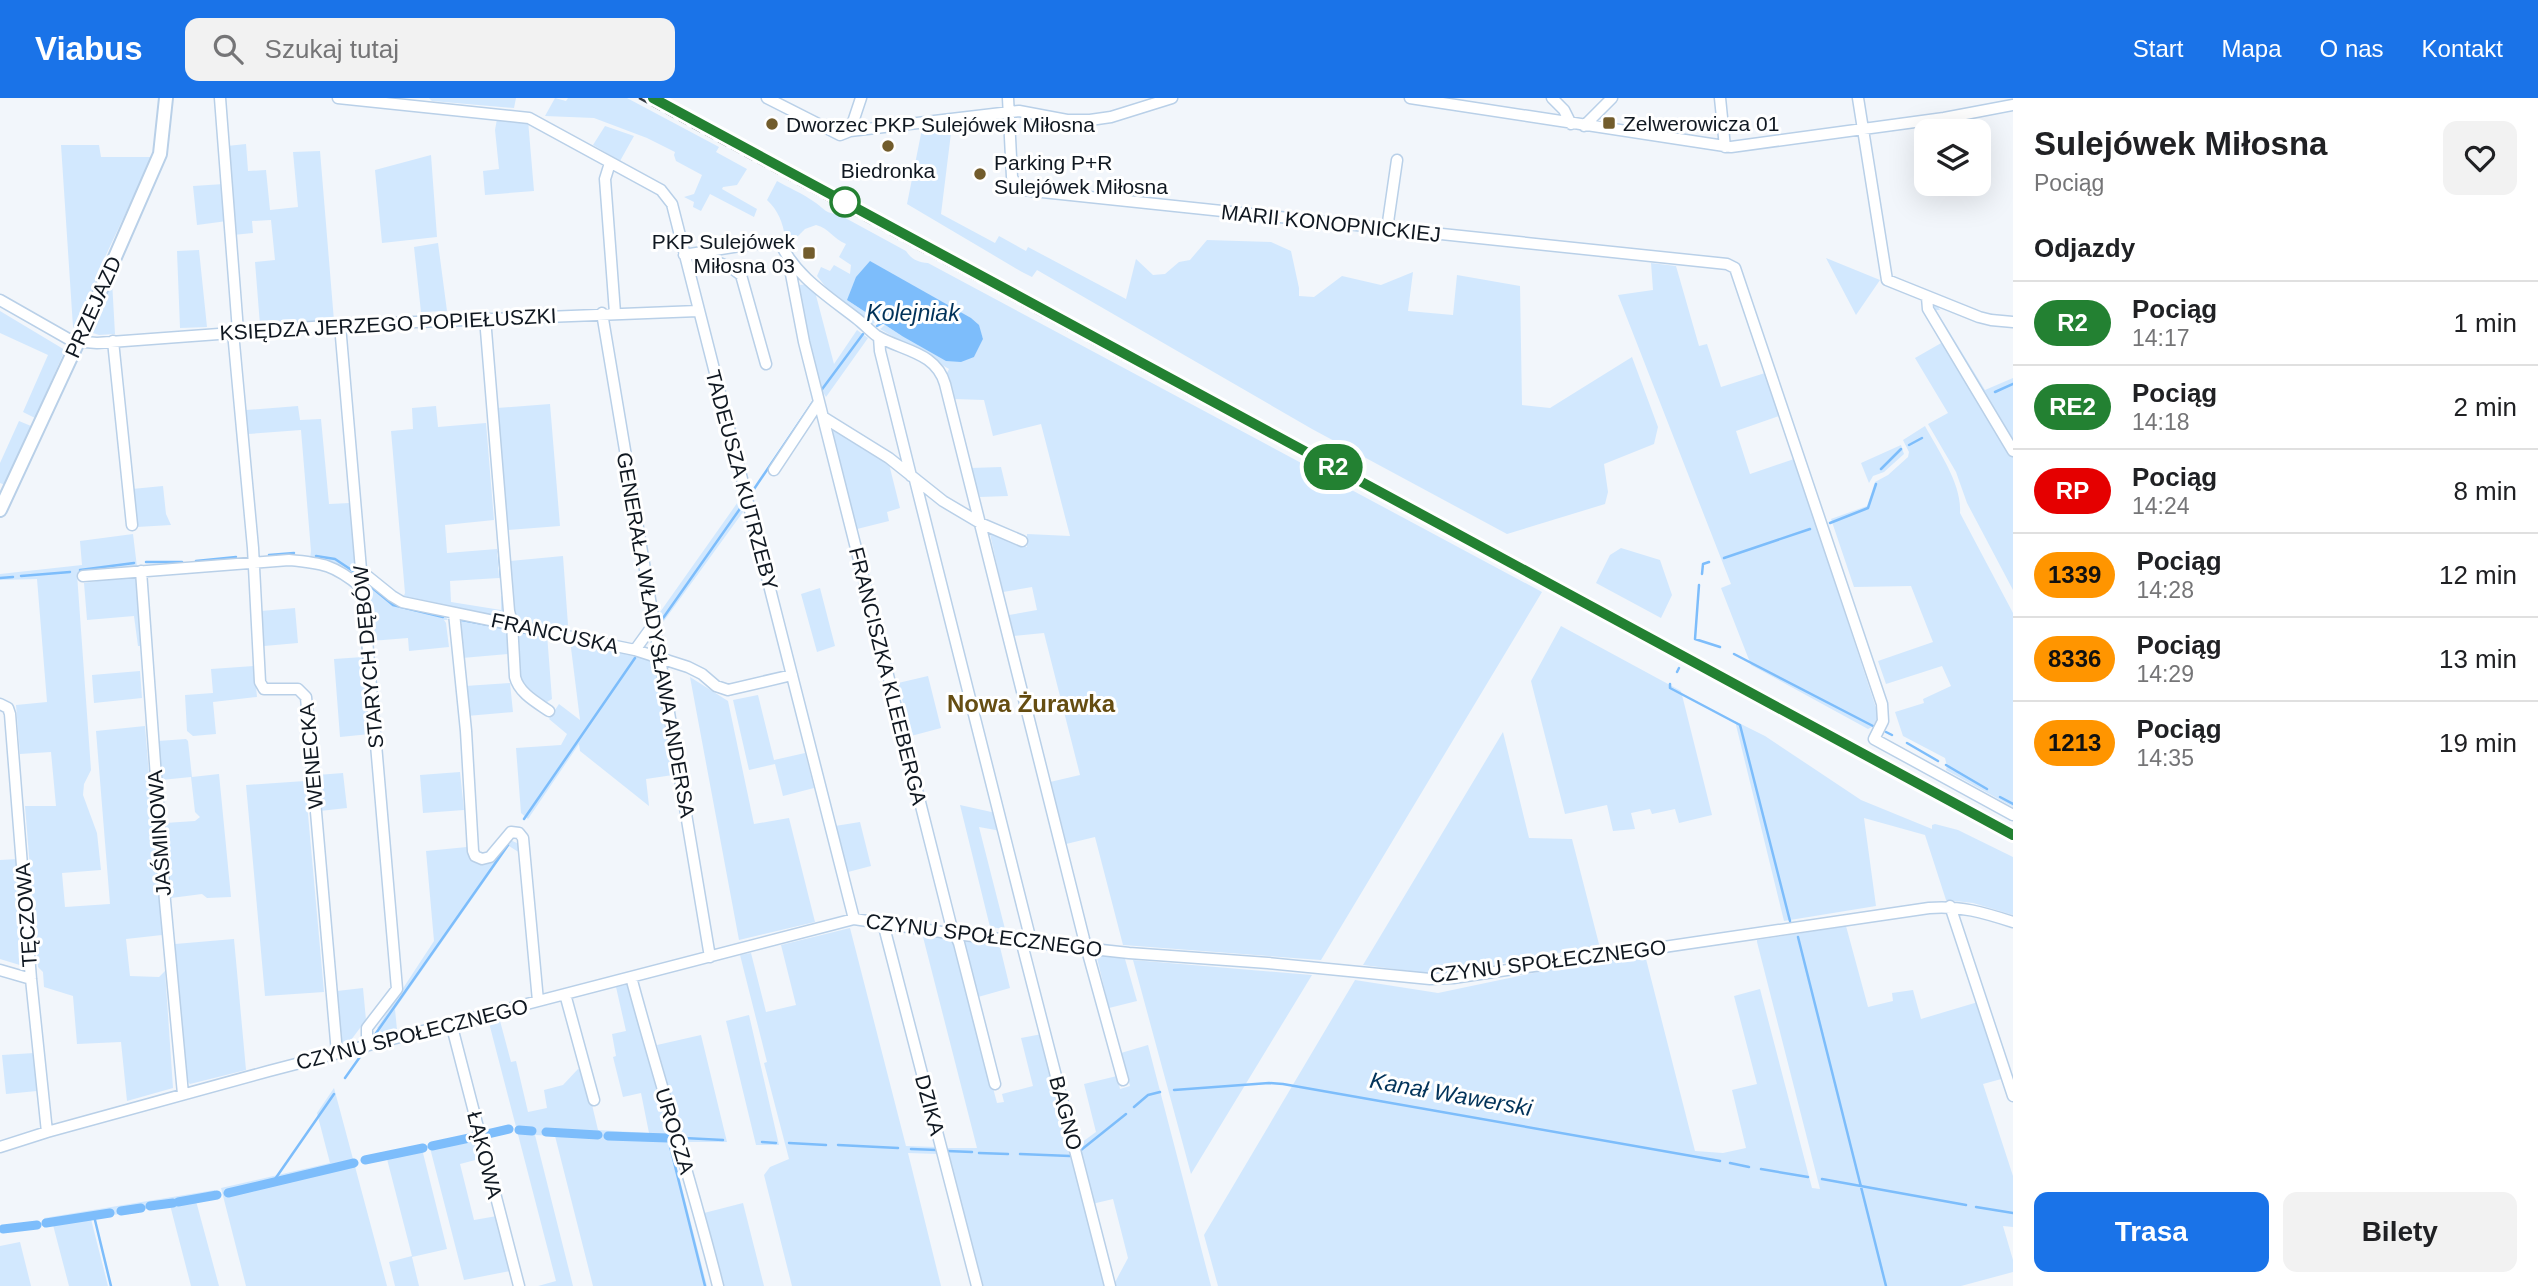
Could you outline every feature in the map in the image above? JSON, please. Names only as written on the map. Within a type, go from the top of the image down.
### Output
[{"type":"street","name":"PRZEJAZD","points":[[0,510],[78,342],[160,154],[166,98]]},
{"type":"street","name":"WENECKA","points":[[220,98],[253,548],[260,684],[269,690],[298,689],[305,693],[306,697],[337,1053]]},
{"type":"street","points":[[338,98],[420,102]]},
{"type":"street","points":[[767,98],[839,135],[850,131],[1009,112],[1028,111],[1067,120],[1090,120],[1111,117],[1172,98]]},
{"type":"street","points":[[850,131],[861,98]]},
{"type":"street","name":"MARII KONOPNICKIEJ","points":[[1008,98],[1013,180],[1023,190],[1727,264],[1735,268],[1882,704],[1883,721],[1874,739],[2013,815]]},
{"type":"street","points":[[1415,98],[1725,147],[1944,118],[2013,105]]},
{"type":"street","points":[[1552,98],[1564,110],[1571,124]]},
{"type":"street","points":[[1584,126],[1612,98]]},
{"type":"street","points":[[1720,98],[1725,147]]},
{"type":"street","points":[[1858,98],[1887,280],[1991,320],[2013,322]]},
{"type":"street","name":"TADEUSZA KUTRZEBY","points":[[420,102],[529,118],[665,194],[671,204],[854,919]]},
{"type":"street","points":[[1387,229],[1397,160]]},
{"type":"street","points":[[610,163],[604,179],[615,313]]},
{"type":"street","points":[[684,255],[780,242],[794,266],[879,337],[922,356],[940,368],[1123,1080]]},
{"type":"street","points":[[696,253],[741,275],[766,364]]},
{"type":"street","name":"FRANCISZKA KLEEBERGA","points":[[794,266],[791,274],[799,318],[819,402],[951,925],[995,1084]]},
{"type":"street","points":[[1927,297],[1928,309],[2013,451]]},
{"type":"street","points":[[0,300],[78,342]]},
{"type":"street","name":"KSIĘDZA JERZEGO POPIEŁUSZKI","points":[[78,342],[97,344],[340,325],[698,311]]},
{"type":"street","name":"GENERAŁA WŁADYSŁAWA ANDERSA","points":[[602,313],[710,957]]},
{"type":"street","points":[[485,318],[517,684],[549,711]]},
{"type":"street","name":"STARYCH DĘBÓW","points":[[340,325],[397,989],[367,1028],[367,1046]]},
{"type":"street","name":"BAGNO","points":[[879,337],[880,351],[1110,1286]]},
{"type":"street","points":[[113,341],[132,525]]},
{"type":"street","points":[[774,470],[819,402]]},
{"type":"street","points":[[823,417],[889,458],[943,501],[980,523],[1022,541]]},
{"type":"street","points":[[83,576],[289,560],[334,567],[361,587]]},
{"type":"street","name":"FRANCUSKA","points":[[361,570],[402,602],[635,650],[688,667],[716,686],[728,690],[792,675]]},
{"type":"street","name":"JAŚMINOWA","points":[[141,571],[165,901],[183,1094]]},
{"type":"street","points":[[454,613],[466,731],[473,851],[478,858],[490,856],[506,834],[514,831],[523,838],[538,1001]]},
{"type":"street","points":[[635,650],[653,625]]},
{"type":"street","name":"TĘCZOWA","points":[[0,704],[8,708],[10,714],[31,979],[47,1132]]},
{"type":"street","points":[[1950,906],[2013,922]]},
{"type":"street","points":[[1950,906],[2013,1096]]},
{"type":"street","name":"CZYNU SPOŁECZNEGO","points":[[0,1147],[183,1094],[854,919],[955,934],[1087,948],[1441,979],[1950,906]]},
{"type":"street","name":"DZIKA","points":[[883,923],[977,1286]]},
{"type":"street","points":[[0,970],[31,979]]},
{"type":"street","name":"UROCZA","points":[[631,977],[651,1053],[694,1191],[718,1286]]},
{"type":"street","points":[[565,994],[594,1100]]},
{"type":"street","name":"ŁĄKOWA","points":[[451,1023],[519,1286]]},
{"type":"shaded area","points":[[429,98],[516,98],[514,108],[432,101]]},
{"type":"shaded area","points":[[555,98],[566,101],[568,98],[627,98],[719,147],[716,152],[747,169],[737,185],[722,189],[757,209],[754,217],[710,194],[701,211],[693,207],[694,202],[684,197],[694,194],[702,175],[676,161],[675,152],[594,118],[545,116]]},
{"type":"shaded area","points":[[497,119],[528,120],[534,191],[485,195],[483,171],[499,169],[495,130]]},
{"type":"shaded area","points":[[952,125],[941,214],[995,243],[999,236],[1026,251],[1028,247],[1126,299],[1136,259],[1153,275],[1165,274],[1179,262],[1190,260],[1207,240],[1271,242],[1291,251],[1299,296],[1314,297],[1342,276],[1381,285],[1413,272],[1408,311],[1453,315],[1457,275],[1520,286],[1522,405],[1550,408],[1632,357],[1658,427],[1654,444],[1604,464],[1608,492],[1605,504],[1507,534],[1312,429],[1037,270],[1032,277],[1022,272],[907,204],[922,129]]},
{"type":"shaded area","points":[[605,126],[634,136],[620,161],[593,145]]},
{"type":"shaded area","points":[[246,144],[248,171],[266,170],[270,210],[298,207],[293,152],[320,151],[334,321],[260,325],[255,262],[275,260],[271,220],[252,221],[253,233],[233,235],[227,146]]},
{"type":"shaded area","points":[[61,145],[99,145],[101,157],[152,157],[105,257],[76,329],[73,327]]},
{"type":"shaded area","points":[[431,155],[437,237],[382,243],[375,170]]},
{"type":"shaded area","points":[[777,181],[827,211],[838,214],[906,251],[916,260],[928,263],[1542,592],[1321,960],[1123,945],[1095,837],[1066,844],[1050,782],[1080,775],[1044,633],[1014,636],[1009,615],[1037,610],[1032,587],[1003,592],[990,534],[1027,547],[1027,534],[1070,536],[1041,424],[993,436],[984,400],[954,399],[947,373],[949,369],[880,329],[885,325],[902,336],[974,357],[983,339],[978,325],[847,300],[877,320],[870,327],[829,291],[817,276],[821,267],[830,271],[834,265],[850,274],[851,265],[839,257],[846,244],[816,225],[805,229],[796,238],[785,237],[779,217],[767,200]]},
{"type":"shaded area","points":[[224,184],[227,221],[197,225],[193,186]]},
{"type":"shaded area","points":[[438,243],[447,311],[421,312],[414,247]]},
{"type":"shaded area","points":[[199,250],[207,327],[180,328],[177,251]]},
{"type":"shaded area","points":[[1826,258],[1880,280],[1856,315]]},
{"type":"shaded area","points":[[1651,263],[1676,266],[1699,346],[1707,344],[1721,387],[1765,373],[1779,416],[1736,431],[1750,474],[1794,459],[1879,717],[1874,726],[1868,729],[1751,665],[1721,588],[1731,584],[1618,295],[1653,290]]},
{"type":"shaded area","points":[[112,281],[115,334],[99,335],[90,332]]},
{"type":"shaded area","points":[[813,284],[834,364],[857,330],[868,338],[826,397],[811,359],[798,285]]},
{"type":"shaded area","points":[[1931,303],[1940,310],[1936,310],[1985,390],[2013,378],[2013,446]]},
{"type":"shaded area","points":[[0,311],[65,350],[35,418],[23,412],[48,355],[0,333]]},
{"type":"shaded area","points":[[1943,342],[2013,457],[2013,590],[1967,503],[1956,472],[1928,424],[1948,413],[1915,358]]},
{"type":"shaded area","points":[[550,404],[560,526],[507,530],[497,408]]},
{"type":"shaded area","points":[[298,406],[300,420],[321,419],[329,504],[350,503],[356,566],[354,573],[335,564],[310,559],[301,430],[248,434],[246,410]]},
{"type":"shaded area","points":[[436,406],[438,427],[486,423],[494,520],[445,525],[447,553],[497,549],[499,578],[450,581],[451,602],[501,610],[501,596],[506,597],[507,614],[502,618],[403,598],[405,593],[391,431],[413,429],[412,408]]},
{"type":"shaded area","points":[[19,421],[31,426],[5,485],[0,483],[0,463]]},
{"type":"shaded area","points":[[1925,426],[1953,480],[1960,502],[1960,513],[2013,613],[2013,807],[1946,770],[1945,758],[1903,736],[1895,712],[1924,703],[1923,699],[1951,686],[1942,666],[1886,684],[1878,661],[1933,642],[1911,586],[1854,587],[1831,519],[1867,506],[1875,482],[1888,475],[1908,457],[1909,452],[1903,440]]},
{"type":"shaded area","points":[[833,429],[889,464],[900,508],[887,512],[889,521],[853,530],[832,446]]},
{"type":"shaded area","points":[[1901,445],[1904,454],[1884,472],[1873,476],[1869,483],[1861,463]]},
{"type":"shaded area","points":[[1001,467],[1008,496],[980,497],[971,468]]},
{"type":"shaded area","points":[[163,486],[166,514],[171,525],[137,527],[132,489]]},
{"type":"shaded area","points":[[740,499],[743,512],[661,625],[658,615]]},
{"type":"shaded area","points":[[133,534],[137,567],[77,574],[91,770],[84,784],[83,795],[97,833],[101,870],[62,873],[65,907],[110,904],[96,731],[145,726],[162,935],[126,939],[130,976],[159,977],[165,971],[173,1088],[127,1101],[121,1042],[77,1044],[73,996],[44,987],[43,972],[38,967],[25,806],[56,806],[51,752],[20,754],[16,705],[47,702],[37,579],[0,580],[0,574],[82,565],[80,541]]},
{"type":"shaded area","points":[[1621,548],[1660,560],[1672,595],[1661,618],[1596,583],[1610,555]]},
{"type":"shaded area","points":[[563,556],[568,625],[564,630],[519,621],[513,617],[510,561]]},
{"type":"shaded area","points":[[137,575],[142,646],[138,646],[134,616],[87,620],[84,583]]},
{"type":"shaded area","points":[[365,579],[394,603],[444,615],[448,620],[444,620],[449,647],[409,651],[408,638],[371,641]]},
{"type":"shaded area","points":[[820,588],[835,646],[817,652],[801,594]]},
{"type":"shaded area","points":[[295,608],[298,643],[264,646],[261,611]]},
{"type":"shaded area","points":[[461,618],[507,625],[508,654],[462,658],[459,626],[462,623],[458,622]]},
{"type":"shaded area","points":[[1561,626],[1681,691],[1712,815],[1679,823],[1675,809],[1652,814],[1650,809],[1631,813],[1635,829],[1613,831],[1607,805],[1565,814],[1531,681]]},
{"type":"shaded area","points":[[515,629],[547,634],[552,699],[547,702],[540,701],[519,682]]},
{"type":"shaded area","points":[[570,640],[629,655],[631,652],[655,661],[673,775],[646,779],[649,806],[580,751],[579,744],[528,819],[521,813],[516,748],[561,745],[567,734],[549,719],[559,704],[580,720]]},
{"type":"shaded area","points":[[363,657],[370,734],[340,737],[334,659]]},
{"type":"shaded area","points":[[254,666],[257,697],[213,702],[216,734],[193,736],[187,731],[185,695],[213,693],[211,669]]},
{"type":"shaded area","points":[[140,671],[142,698],[94,703],[92,675]]},
{"type":"shaded area","points":[[928,676],[941,728],[911,736],[898,683]]},
{"type":"shaded area","points":[[690,677],[728,701],[754,824],[789,818],[815,922],[739,940]]},
{"type":"shaded area","points":[[510,683],[513,712],[467,716],[465,686]]},
{"type":"shaded area","points":[[758,695],[774,760],[805,753],[814,788],[783,796],[775,764],[749,770],[733,700]]},
{"type":"shaded area","points":[[1735,721],[1765,736],[1861,800],[1932,829],[1935,824],[1958,830],[2013,857],[2013,915],[1973,903],[1946,900],[1925,835],[1864,818],[1876,906],[1784,921]]},
{"type":"shaded area","points":[[1503,732],[1529,838],[1572,839],[1600,948],[1549,954],[1441,975],[1363,965]]},
{"type":"shaded area","points":[[186,739],[192,777],[219,774],[231,897],[207,898],[202,894],[171,898],[165,823],[195,821],[200,817],[195,812],[191,777],[161,780],[158,741]]},
{"type":"shaded area","points":[[460,772],[464,810],[423,813],[420,775]]},
{"type":"shaded area","points":[[343,773],[347,808],[320,811],[317,775]]},
{"type":"shaded area","points":[[305,781],[324,992],[265,996],[246,785]]},
{"type":"shaded area","points":[[960,805],[996,813],[1001,831],[979,827],[1005,929],[990,927]]},
{"type":"shaded area","points":[[860,822],[871,866],[848,872],[835,826]]},
{"type":"shaded area","points":[[508,839],[519,844],[520,853],[509,846],[395,1009],[397,1030],[383,1033],[377,1028],[434,941],[426,851],[467,847],[471,857],[480,862]]},
{"type":"shaded area","points":[[17,859],[26,962],[23,966],[0,959],[0,860]]},
{"type":"shaded area","points":[[1846,926],[1868,1007],[1893,1001],[1892,993],[1913,990],[1921,1019],[1978,1002],[2005,1078],[1983,1084],[2013,1176],[2013,1227],[2003,1226],[2013,1260],[2013,1272],[1961,1286],[1218,1286],[1204,1235],[1355,980],[1438,993],[1543,971],[1645,955],[1695,1151],[1723,1153],[1746,1148],[1732,1090],[1757,1084],[1734,996],[1760,989],[1812,1188],[1820,1189],[1757,940]]},
{"type":"shaded area","points":[[850,928],[906,1146],[937,1147],[938,1154],[908,1153],[941,1286],[792,1286],[764,1175],[770,1167],[789,1159],[740,955],[751,953],[766,1012],[796,1005],[781,945]]},
{"type":"shaded area","points":[[922,933],[953,937],[997,1103],[1004,1102],[1002,1094],[1033,1086],[1021,1038],[1042,1034],[1106,1286],[983,1286],[946,1148],[977,1148]]},
{"type":"shaded area","points":[[234,939],[246,1070],[190,1084],[186,1080],[175,944]]},
{"type":"shaded area","points":[[963,939],[999,943],[1010,988],[978,997]]},
{"type":"shaded area","points":[[1100,955],[1125,959],[1137,1001],[1109,1008],[1097,958]]},
{"type":"shaded area","points":[[1133,960],[1312,975],[1191,1174]]},
{"type":"shaded area","points":[[630,984],[707,1286],[593,1286],[555,1136],[535,1135],[573,1286],[538,1286],[556,1281],[488,1019],[499,1017],[511,1062],[516,1061],[528,1112],[547,1108],[544,1090],[563,1085],[578,1069],[584,1071],[598,1130],[649,1133],[641,1093],[623,1097],[613,1057],[616,1056],[612,1034],[626,1031],[616,987]]},
{"type":"shaded area","points":[[363,988],[366,1020],[351,1040],[342,1042],[337,991]]},
{"type":"shaded area","points":[[749,1015],[779,1145],[756,1145],[726,1021]]},
{"type":"shaded area","points":[[701,1035],[727,1142],[686,1142],[685,1135],[679,1135],[657,1045]]},
{"type":"shaded area","points":[[1148,1045],[1211,1286],[1113,1286],[1128,1258],[1113,1199],[1092,1204],[1078,1145],[1096,1132],[1084,1084],[1117,1076],[1120,1089],[1130,1086],[1121,1053]]},
{"type":"shaded area","points":[[34,1053],[37,1091],[6,1094],[2,1055]]},
{"type":"shaded area","points":[[334,1088],[387,1286],[246,1286],[221,1188],[330,1163],[317,1113]]},
{"type":"shaded area","points":[[476,1134],[483,1158],[460,1164],[474,1220],[497,1216],[510,1271],[464,1280],[429,1144]]},
{"type":"shaded area","points":[[421,1145],[447,1249],[412,1257],[419,1286],[395,1286],[389,1262],[412,1256],[387,1159],[364,1164],[363,1158]]},
{"type":"shaded area","points":[[215,1190],[217,1197],[196,1201],[219,1286],[191,1286],[170,1205],[91,1219],[108,1286],[69,1286],[53,1225],[46,1227],[44,1218]]},
{"type":"shaded area","points":[[743,1203],[764,1286],[723,1286],[704,1213]]},
{"type":"shaded area","points":[[20,1242],[31,1286],[0,1286],[0,1246]]},
{"type":"water","name":"Kolejniak","points":[[870,261],[979,325],[983,339],[974,357],[961,362],[946,361],[847,300],[856,277]]},
{"type":"waterway","points":[[877,326],[882,323]]},
{"type":"waterway","points":[[820,392],[863,334]]},
{"type":"waterway","points":[[1995,392],[2013,384]]},
{"type":"waterway","points":[[750,495],[815,399]]},
{"type":"waterway","points":[[1909,445],[1922,438]]},
{"type":"waterway","points":[[1881,469],[1901,449]]},
{"type":"waterway","points":[[1830,523],[1868,508],[1876,484]]},
{"type":"waterway","points":[[661,621],[744,503]]},
{"type":"waterway","points":[[1724,558],[1810,529]]},
{"type":"waterway","points":[[499,551],[501,578]]},
{"type":"waterway","points":[[269,555],[294,553]]},
{"type":"waterway","points":[[316,556],[335,559],[353,571]]},
{"type":"waterway","points":[[196,561],[236,557]]},
{"type":"waterway","points":[[146,562],[182,562]]},
{"type":"waterway","points":[[1702,574],[1703,564],[1709,562]]},
{"type":"waterway","points":[[80,570],[134,563]]},
{"type":"waterway","points":[[21,576],[70,572]]},
{"type":"waterway","points":[[0,578],[13,577]]},
{"type":"waterway","points":[[1699,585],[1695,639],[1720,647]]},
{"type":"waterway","points":[[370,586],[393,605],[443,617]]},
{"type":"waterway","points":[[462,620],[505,628]]},
{"type":"waterway","points":[[517,631],[545,637]]},
{"type":"waterway","points":[[1734,654],[1873,726]]},
{"type":"waterway","points":[[524,819],[635,658]]},
{"type":"waterway","points":[[1677,672],[1679,668]]},
{"type":"waterway","points":[[1670,684],[1670,688],[1740,725],[1790,921]]},
{"type":"waterway","points":[[1886,732],[1892,735]]},
{"type":"waterway","points":[[1907,743],[1938,761]]},
{"type":"waterway","points":[[1946,765],[1987,789]]},
{"type":"waterway","points":[[2000,797],[2013,804]]},
{"type":"waterway","points":[[374,1036],[508,845]]},
{"type":"waterway","points":[[1798,937],[1886,1286]]},
{"type":"waterway","points":[[345,1078],[362,1054]]},
{"type":"waterway","name":"Kanał Wawerski","points":[[1174,1090],[1283,1084],[1720,1161]]},
{"type":"waterway","name":"Kanał Wawerski","points":[[1134,1107],[1148,1095],[1160,1092]]},
{"type":"waterway","points":[[273,1182],[334,1094]]},
{"type":"waterway","name":"Kanał Wawerski","points":[[1081,1150],[1126,1114]]},
{"type":"waterway","name":"Kanał Wawerski","points":[[483,1135],[509,1129]]},
{"type":"waterway","name":"Kanał Wawerski","points":[[519,1130],[532,1131]]},
{"type":"waterway","name":"Kanał Wawerski","points":[[546,1132],[598,1135]]},
{"type":"waterway","name":"Kanał Wawerski","points":[[608,1136],[668,1138]]},
{"type":"waterway","name":"Kanał Wawerski","points":[[432,1146],[474,1137]]},
{"type":"waterway","points":[[672,1138],[668,1138],[705,1286]]},
{"type":"waterway","name":"Kanał Wawerski","points":[[684,1138],[723,1140]]},
{"type":"waterway","name":"Kanał Wawerski","points":[[762,1142],[776,1143]]},
{"type":"waterway","name":"Kanał Wawerski","points":[[789,1143],[826,1145]]},
{"type":"waterway","name":"Kanał Wawerski","points":[[838,1145],[898,1148]]},
{"type":"waterway","name":"Kanał Wawerski","points":[[365,1160],[423,1148]]},
{"type":"waterway","name":"Kanał Wawerski","points":[[911,1149],[937,1150]]},
{"type":"waterway","name":"Kanał Wawerski","points":[[947,1151],[972,1152]]},
{"type":"waterway","name":"Kanał Wawerski","points":[[979,1153],[1008,1154]]},
{"type":"waterway","name":"Kanał Wawerski","points":[[1020,1154],[1070,1156]]},
{"type":"waterway","name":"Kanał Wawerski","points":[[228,1193],[354,1163]]},
{"type":"waterway","name":"Kanał Wawerski","points":[[1730,1163],[1749,1167]]},
{"type":"waterway","name":"Kanał Wawerski","points":[[1761,1169],[1808,1177]]},
{"type":"waterway","name":"Kanał Wawerski","points":[[1822,1179],[1966,1205]]},
{"type":"waterway","name":"Kanał Wawerski","points":[[178,1202],[217,1195]]},
{"type":"waterway","name":"Kanał Wawerski","points":[[150,1206],[173,1203]]},
{"type":"waterway","name":"Kanał Wawerski","points":[[1976,1207],[2013,1213]]},
{"type":"waterway","name":"Kanał Wawerski","points":[[121,1211],[141,1208]]},
{"type":"waterway","name":"Kanał Wawerski","points":[[46,1223],[110,1213]]},
{"type":"waterway","points":[[94,1216],[111,1286]]},
{"type":"waterway","name":"Kanał Wawerski","points":[[3,1229],[37,1225]]},
{"type":"railway","points":[[639,98],[2013,841]]},
{"type":"train","name":"R2","points":[[653,98],[2013,835]]},
{"type":"place","name":"Zelwerowicza 01","points":[[1609,123]]},
{"type":"place","name":"Dworzec PKP Sulejówek Miłosna","points":[[772,124]]},
{"type":"place","name":"Biedronka","points":[[888,146]]},
{"type":"place","name":"Parking P+R Sulejówek Miłosna","points":[[980,174]]},
{"type":"place","name":"PKP Sulejówek Miłosna 03","points":[[809,253]]},
{"type":"district","name":"Nowa Żurawka","points":[[1031,703]]}]
